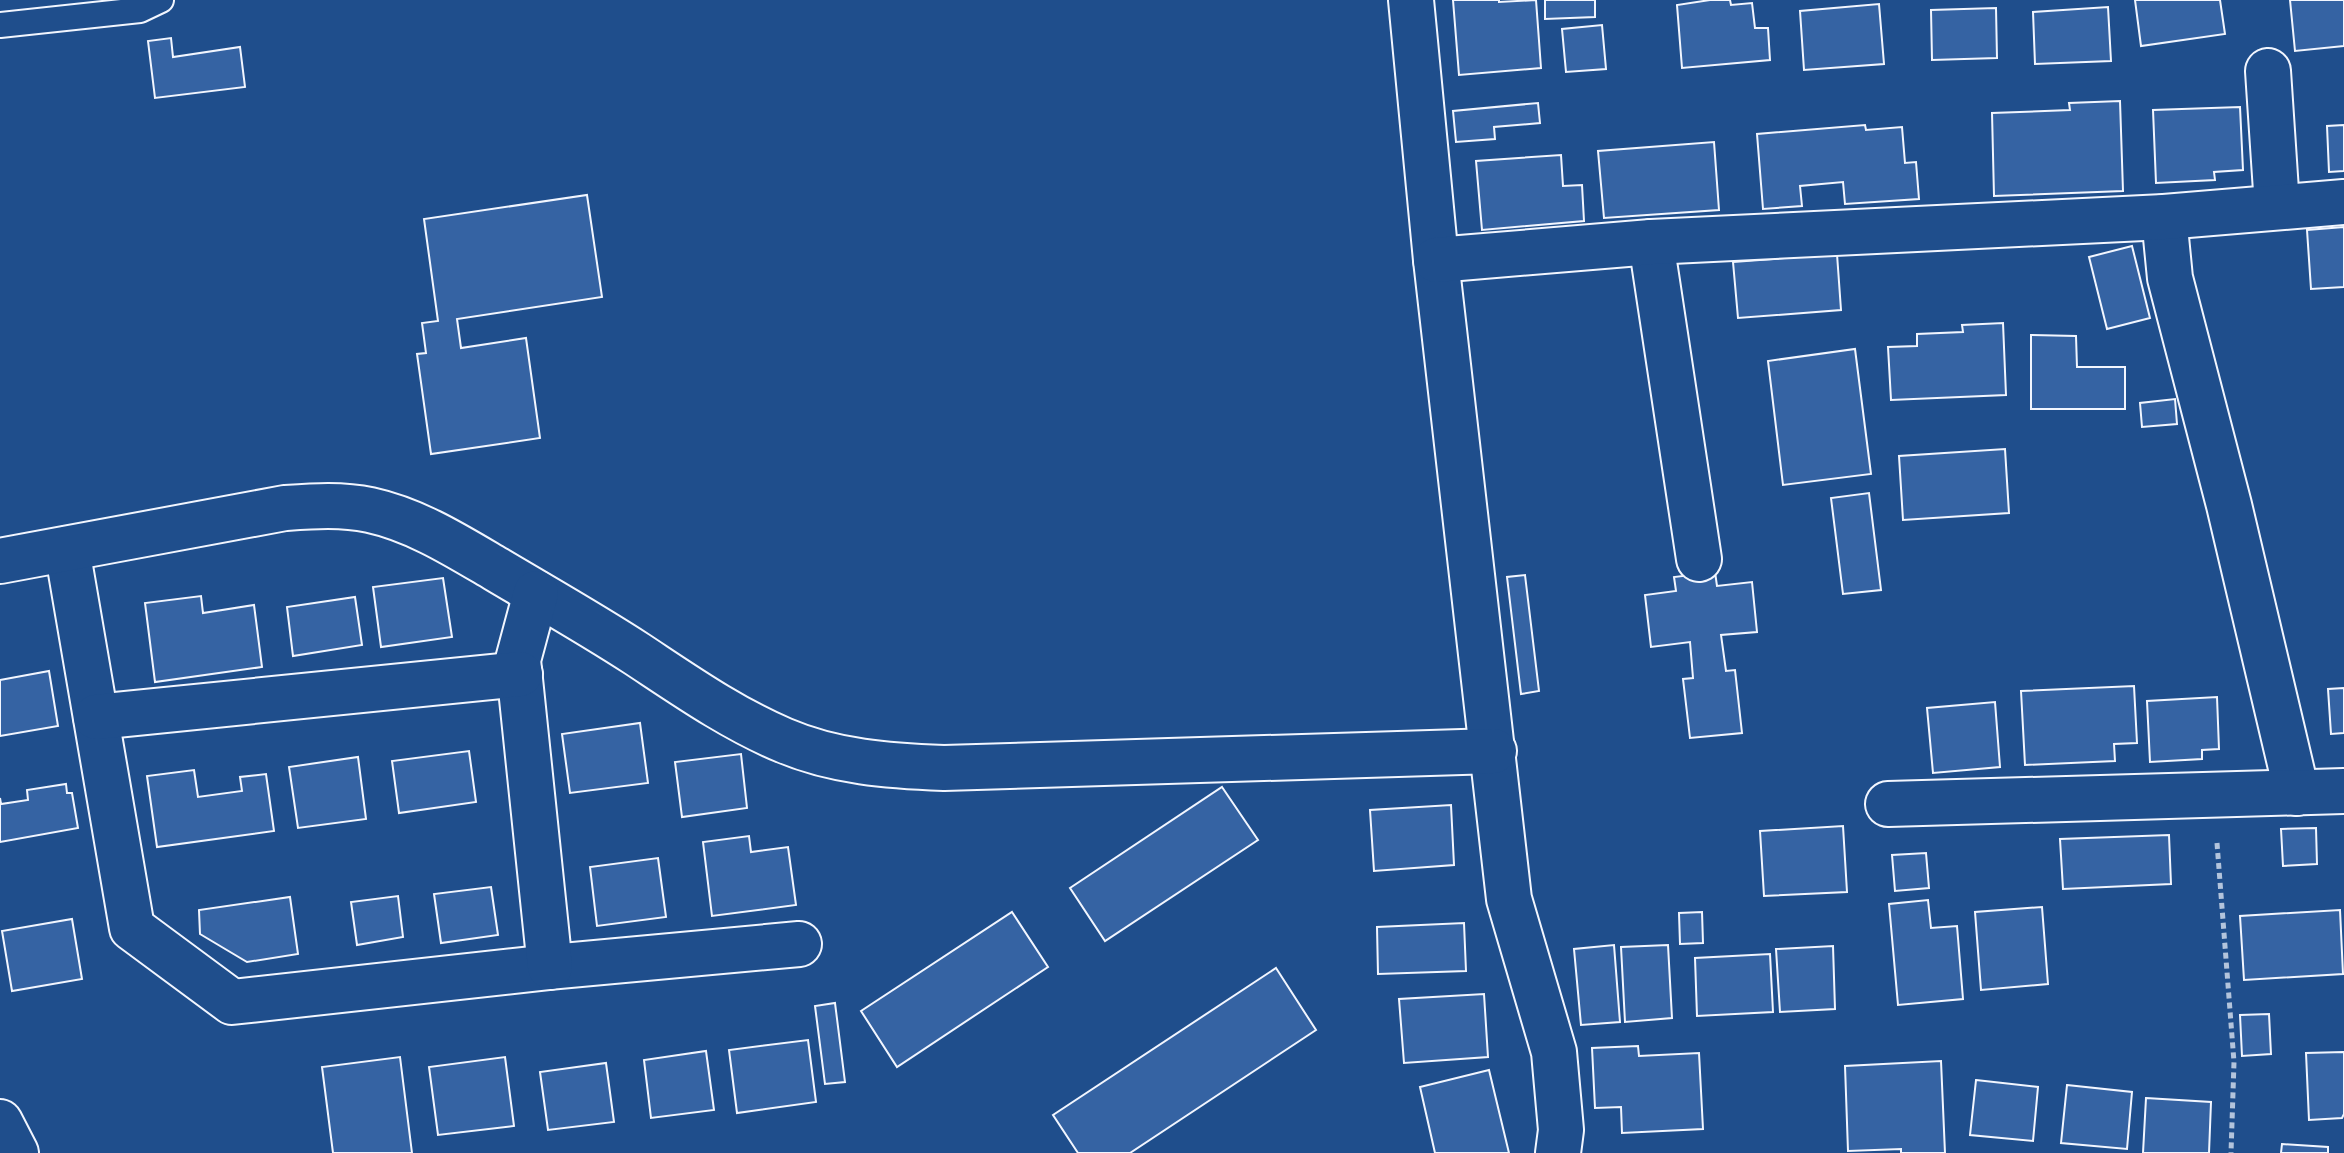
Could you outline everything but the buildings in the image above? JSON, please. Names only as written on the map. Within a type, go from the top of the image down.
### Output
[{"type":"street","points":[[1411,0],[1436,260],[1509,899],[1554,1052],[1561,1130],[1558,1153]]},
{"type":"street","points":[[2268,71],[2277,206]]},
{"type":"street","points":[[1436,260],[1651,242],[2164,217],[2344,202]]},
{"type":"street","points":[[2164,217],[2170,278],[2229,505],[2297,793]]},
{"type":"street","points":[[1651,242],[1699,559]]},
{"type":"street","points":[[0,561],[285,508],[333,506],[370,510],[413,523],[536,593],[728,713],[784,741],[838,758],[891,766],[944,768],[1494,751]]},
{"type":"street","points":[[67,549],[132,928],[232,1002],[550,967],[799,944]]},
{"type":"street","points":[[536,593],[518,660],[550,967]]},
{"type":"street","points":[[96,717],[520,674]]},
{"type":"street","points":[[1888,804],[2344,791]]},
{"type":"street","points":[[0,1122],[16,1153]]},
{"type":"lane","points":[[0,25],[140,10],[161,0]]},
{"type":"path","points":[[2214,795],[2234,1062],[2231,1153]]}]
